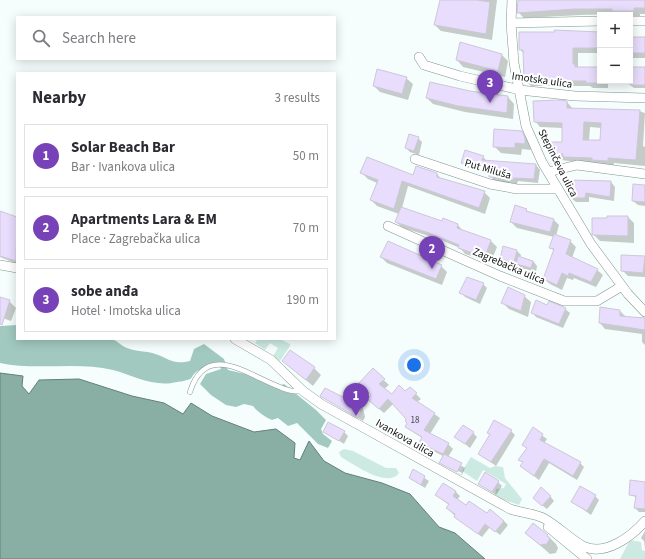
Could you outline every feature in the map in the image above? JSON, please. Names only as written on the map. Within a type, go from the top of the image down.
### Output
[{"type":"street","name":"Stepinčeva ulica","points":[[512,0],[511,23],[514,63],[526,126],[557,189],[591,244],[622,286],[645,312]]},
{"type":"street","points":[[633,21],[645,21]]},
{"type":"street","points":[[511,23],[597,22]]},
{"type":"street","name":"Imotska ulica","points":[[419,57],[424,64],[460,76],[520,90],[575,96],[645,98]]},
{"type":"street","name":"Put Miluša","points":[[416,159],[490,184],[517,189],[557,189]]},
{"type":"street","points":[[548,172],[577,166],[645,174]]},
{"type":"street","name":"Zagrebačka ulica","points":[[388,226],[500,276],[564,301],[598,301],[622,286]]},
{"type":"street","points":[[0,265],[16,268]]},
{"type":"street","name":"Ivankova ulica","points":[[237,340],[271,360],[303,391],[321,404],[510,510],[533,514],[544,518],[583,546],[591,549],[610,546],[620,542],[645,521]]},
{"type":"street","points":[[544,518],[546,525],[551,530],[587,559]]},
{"type":"lane","points":[[190,392],[195,377],[200,372],[206,368],[219,366],[244,370],[290,390],[296,392],[303,391]]},
{"type":"shaded area","points":[[16,325],[16,340],[114,340],[130,349],[154,353],[178,362],[190,361],[194,349],[204,344],[224,359],[228,370],[245,374],[275,388],[284,384],[326,420],[321,429],[323,434],[332,441],[328,448],[318,444],[297,423],[288,426],[278,418],[272,420],[266,417],[253,406],[244,404],[236,407],[226,405],[211,395],[200,384],[206,374],[221,369],[219,364],[202,368],[188,380],[164,384],[149,382],[99,367],[28,366],[0,363],[0,326]]},
{"type":"shaded area","points":[[257,340],[282,340],[290,344],[290,346],[280,361],[273,356],[278,348],[270,343],[265,350],[255,343]]},
{"type":"shaded area","points":[[0,373],[23,376],[22,386],[29,394],[39,380],[79,379],[132,396],[164,403],[183,414],[191,403],[212,416],[254,432],[276,429],[295,443],[294,458],[300,460],[309,441],[324,461],[345,473],[382,483],[410,494],[439,527],[455,533],[485,559],[0,559]]},
{"type":"shaded area","points":[[344,449],[353,451],[386,468],[396,468],[399,473],[394,477],[387,478],[370,474],[341,457],[339,452]]},
{"type":"shaded area","points":[[471,457],[490,468],[495,466],[503,467],[505,478],[522,499],[519,505],[495,497],[496,489],[504,488],[506,484],[483,470],[477,481],[462,471]]},
{"type":"shaded area","points":[[630,540],[641,542],[642,550],[645,551],[645,559],[620,559]]},
{"type":"building","points":[[440,0],[476,0],[490,2],[486,34],[434,25]]},
{"type":"building","points":[[518,0],[645,0],[645,8],[634,8],[634,11],[612,11],[612,9],[575,9],[517,13]]},
{"type":"building","points":[[554,30],[597,32],[597,48],[573,48],[573,64],[575,64],[575,67],[597,67],[597,83],[586,83],[586,81],[524,81],[523,50],[519,50],[519,32],[555,32]]},
{"type":"building","points":[[633,37],[645,37],[645,53],[633,53]]},
{"type":"building","points":[[460,42],[502,54],[498,71],[456,60]]},
{"type":"building","points":[[633,67],[645,67],[645,85],[630,85],[633,84]]},
{"type":"building","points":[[377,69],[407,77],[402,94],[373,86]]},
{"type":"building","points":[[430,82],[470,91],[508,96],[507,113],[458,106],[426,98]]},
{"type":"building","points":[[533,101],[567,101],[567,108],[640,110],[636,160],[608,158],[608,161],[592,160],[592,158],[563,157],[563,154],[547,153],[547,142],[562,142],[562,123],[534,122]],"holes":[[[584,122],[601,123],[600,140],[583,140]]]},
{"type":"building","points":[[494,129],[522,131],[525,138],[525,144],[515,143],[515,148],[493,147]]},
{"type":"building","points":[[409,134],[419,137],[414,151],[405,148]]},
{"type":"building","points":[[465,150],[484,156],[482,160],[536,164],[534,179],[514,178],[513,180],[489,177],[489,173],[461,163]]},
{"type":"building","points":[[367,157],[413,175],[416,166],[437,173],[437,177],[485,191],[479,208],[402,181],[394,209],[370,200],[378,180],[360,173]]},
{"type":"building","points":[[567,180],[611,181],[610,197],[586,193],[585,198],[571,198],[567,191]]},
{"type":"building","points":[[633,184],[645,185],[645,202],[632,201]]},
{"type":"building","points":[[515,205],[527,209],[526,211],[554,219],[550,232],[510,222]]},
{"type":"building","points":[[401,207],[442,221],[443,218],[458,224],[457,228],[491,240],[485,257],[458,248],[459,245],[429,233],[395,222]]},
{"type":"building","points":[[0,211],[16,217],[16,261],[0,256]]},
{"type":"building","points":[[607,216],[628,216],[628,236],[592,235],[592,218],[607,218]]},
{"type":"building","points":[[554,234],[571,240],[566,254],[598,269],[591,282],[569,273],[568,276],[562,273],[557,285],[543,279],[554,249],[549,248]]},
{"type":"building","points":[[388,241],[442,265],[436,279],[380,257]]},
{"type":"building","points":[[503,246],[517,250],[514,263],[500,259]]},
{"type":"building","points":[[621,255],[645,256],[643,273],[621,271]]},
{"type":"building","points":[[518,256],[533,261],[531,268],[516,264]]},
{"type":"building","points":[[467,277],[484,283],[476,300],[459,293]]},
{"type":"building","points":[[508,287],[525,295],[521,311],[501,303]]},
{"type":"building","points":[[0,297],[10,300],[2,325],[0,324]]},
{"type":"building","points":[[536,300],[547,305],[549,301],[566,308],[559,324],[531,313]]},
{"type":"building","points":[[600,307],[620,310],[620,316],[645,318],[645,330],[599,323]]},
{"type":"building","points":[[290,350],[315,367],[306,380],[282,361]]},
{"type":"building","points":[[373,368],[385,379],[379,384],[392,394],[399,385],[405,391],[410,387],[417,393],[412,398],[435,413],[424,430],[449,443],[443,454],[419,443],[422,437],[405,427],[407,423],[405,421],[406,419],[388,399],[379,409],[367,399],[371,395],[359,383]]},
{"type":"building","points":[[325,388],[343,397],[345,395],[359,402],[361,412],[358,418],[320,396]]},
{"type":"building","points":[[494,420],[512,430],[491,462],[478,454],[490,434],[487,433]]},
{"type":"building","points":[[328,422],[345,431],[339,441],[323,432]]},
{"type":"building","points":[[463,425],[474,432],[465,444],[454,437]]},
{"type":"building","points":[[533,427],[543,434],[540,440],[581,462],[573,476],[544,459],[534,476],[520,466],[523,462],[518,460],[527,448],[522,445]]},
{"type":"building","points":[[444,454],[462,463],[457,472],[439,463]]},
{"type":"building","points":[[413,469],[425,476],[421,485],[409,478]]},
{"type":"building","points":[[485,472],[499,481],[492,492],[478,484]]},
{"type":"building","points":[[630,480],[645,482],[645,509],[634,508],[636,496],[629,495]]},
{"type":"building","points":[[443,483],[456,491],[453,496],[466,505],[469,501],[487,513],[490,509],[504,521],[495,532],[485,524],[478,534],[454,517],[455,514],[446,508],[449,504],[435,495]]},
{"type":"building","points":[[580,486],[596,495],[587,511],[571,502]]},
{"type":"building","points":[[541,487],[551,496],[542,506],[533,498]]},
{"type":"building","points":[[533,523],[550,538],[547,544],[540,545],[525,533]]},
{"type":"place","name":"sobe anđa","points":[[490,103]]},
{"type":"place","name":"Apartments Lara & EM","points":[[432,269]]},
{"type":"place","name":"Solar Beach Bar","points":[[356,416]]}]
